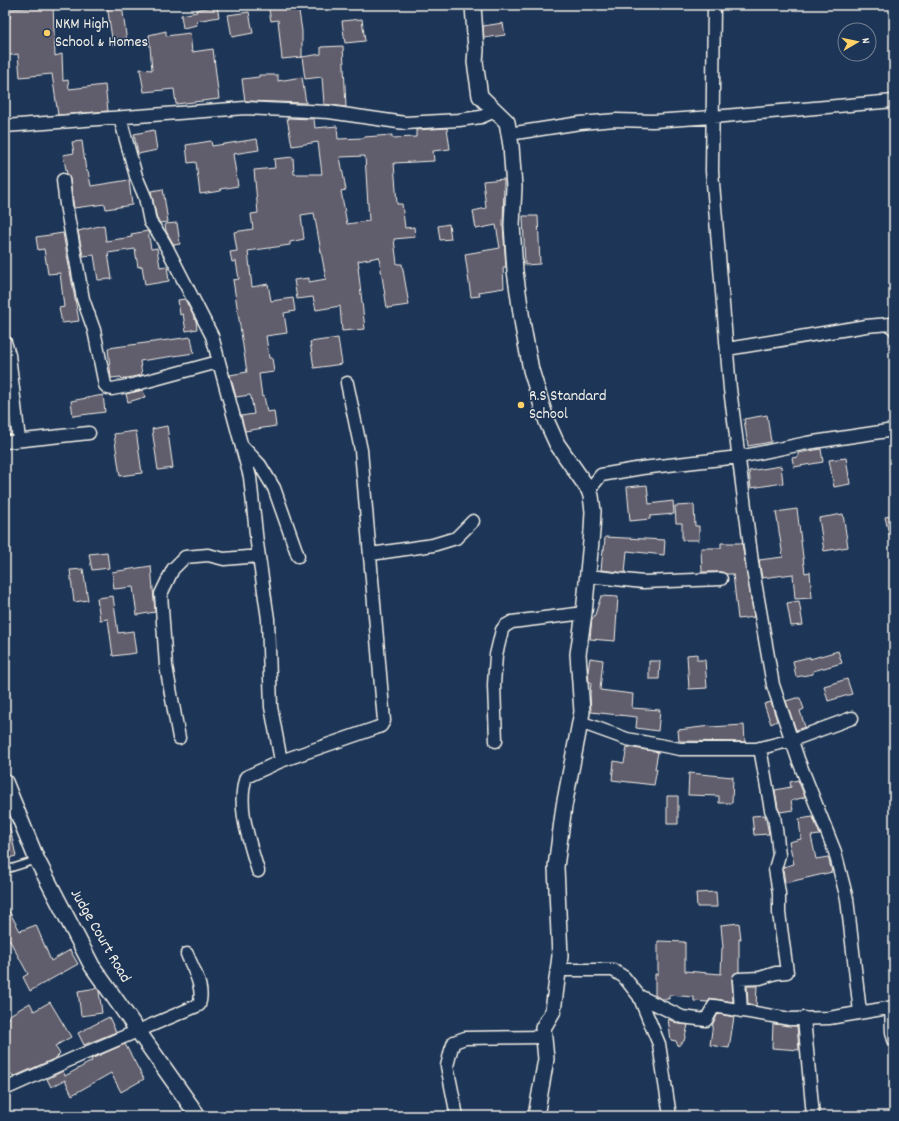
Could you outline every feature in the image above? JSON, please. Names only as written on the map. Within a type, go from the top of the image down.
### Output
[{"type":"street","points":[[473,5],[476,44],[475,62],[480,96],[507,122],[509,134],[514,187],[512,225],[515,271],[523,327],[532,370],[547,422],[557,444],[589,490],[593,511],[588,576],[578,654],[582,701],[580,722],[557,852],[556,866],[560,956],[553,1011],[543,1028],[546,1059],[536,1116]]},
{"type":"street","points":[[714,5],[712,171],[730,388],[753,570],[773,686],[835,852],[847,899],[860,1012]]},
{"type":"street","points":[[509,134],[580,123],[616,120],[653,121],[713,117],[894,101]]},
{"type":"street","points":[[5,126],[245,108],[330,112],[405,123],[459,120],[481,117],[495,111]]},
{"type":"street","points":[[120,118],[136,176],[145,197],[150,222],[159,234],[212,336],[250,477],[258,556],[268,619],[272,707],[281,761]]},
{"type":"street","points":[[63,180],[83,299],[94,330],[105,385],[112,389],[133,385],[218,362]]},
{"type":"street","points":[[727,349],[866,326],[890,324],[894,329]]},
{"type":"street","points":[[5,342],[9,355],[19,440]]},
{"type":"street","points":[[258,871],[244,818],[244,784],[246,777],[281,761],[381,726],[384,721],[362,450],[347,384]]},
{"type":"street","points":[[589,490],[601,475],[642,468],[739,457],[807,443],[894,430]]},
{"type":"street","points":[[5,442],[89,433]]},
{"type":"street","points":[[242,446],[260,465],[274,488],[298,556]]},
{"type":"street","points":[[371,554],[433,545],[456,538],[473,521]]},
{"type":"street","points":[[179,738],[166,666],[160,594],[173,568],[185,557],[208,555],[224,559],[258,556]]},
{"type":"street","points":[[588,576],[643,582],[721,579]]},
{"type":"street","points":[[496,740],[494,685],[496,655],[502,630],[505,626],[512,622],[584,613]]},
{"type":"street","points":[[580,722],[627,739],[680,749],[760,748],[792,740],[852,718]]},
{"type":"street","points":[[741,1011],[739,979],[760,978],[776,973],[787,972],[775,869],[779,855],[777,836],[774,816],[770,810],[760,748]]},
{"type":"street","name":"Judge Court Road","points":[[5,782],[37,860],[92,966],[198,1116]]},
{"type":"street","points":[[5,1090],[138,1030],[199,1005],[202,997],[200,986],[187,954]]},
{"type":"street","points":[[558,970],[613,970],[624,977],[639,996],[660,1044],[670,1116]]},
{"type":"street","points":[[639,996],[682,1017],[706,1020],[714,1006],[790,1019],[829,1018],[893,1008],[892,1032],[894,1040]]},
{"type":"street","points":[[804,1018],[813,1116]]},
{"type":"street","points":[[457,1116],[447,1066],[454,1042],[465,1038],[544,1037]]},
{"type":"lane","points":[[5,870],[37,860]]},
{"type":"building","points":[[38,5],[53,5],[55,56],[62,54],[63,81],[68,80],[69,89],[105,85],[108,111],[58,115],[52,74],[20,77],[18,54],[5,56],[5,19],[10,18],[10,9],[38,7]]},
{"type":"building","points":[[107,5],[122,5],[127,43],[113,45]]},
{"type":"building","points":[[268,5],[298,5],[302,31],[302,57],[282,59],[278,20],[271,21]]},
{"type":"building","points":[[217,6],[219,17],[196,21],[197,25],[183,28],[181,15],[197,12],[196,10]]},
{"type":"building","points":[[249,12],[253,33],[232,37],[228,15]]},
{"type":"building","points":[[362,19],[365,41],[345,43],[342,21]]},
{"type":"building","points":[[503,23],[505,35],[484,38],[483,26]]},
{"type":"building","points":[[166,31],[166,36],[190,33],[192,52],[213,49],[219,99],[176,104],[174,89],[144,92],[140,69],[152,70],[149,35]]},
{"type":"building","points":[[343,46],[346,107],[324,104],[322,77],[305,79],[302,57],[321,54],[321,47]]},
{"type":"building","points":[[259,75],[278,75],[278,81],[302,77],[306,103],[245,101],[242,79],[259,77]]},
{"type":"building","points":[[287,118],[314,119],[315,128],[337,126],[338,139],[392,135],[392,138],[416,137],[416,130],[447,128],[450,149],[433,151],[434,161],[394,163],[397,204],[402,204],[405,228],[414,227],[415,237],[394,239],[397,264],[402,264],[409,305],[387,308],[379,257],[358,261],[365,329],[342,331],[340,306],[316,310],[313,297],[297,299],[294,280],[309,278],[309,282],[326,279],[314,213],[301,215],[304,239],[290,242],[290,245],[248,251],[252,287],[268,284],[271,301],[293,298],[295,311],[284,313],[287,333],[266,336],[269,358],[272,358],[274,372],[259,374],[262,397],[264,396],[267,412],[274,411],[276,426],[245,431],[241,416],[254,414],[250,395],[236,397],[230,375],[247,372],[233,280],[239,279],[236,261],[232,262],[230,252],[237,251],[234,232],[253,229],[251,214],[258,213],[254,170],[275,168],[274,159],[293,157],[294,174],[322,174],[318,142],[292,146]],"holes":[[[365,156],[369,221],[347,224],[341,191],[346,190],[340,157]]]},
{"type":"building","points":[[154,130],[157,150],[138,154],[134,134]]},
{"type":"building","points":[[257,139],[259,150],[233,154],[238,186],[220,189],[221,191],[200,194],[196,162],[188,163],[186,145],[211,141],[212,146]]},
{"type":"building","points":[[82,141],[86,171],[88,171],[91,186],[129,180],[132,205],[106,209],[105,204],[74,208],[70,179],[67,174],[63,155],[74,153],[72,142]]},
{"type":"building","points":[[504,179],[503,226],[506,267],[503,267],[504,288],[479,292],[480,296],[471,297],[465,254],[500,248],[496,225],[476,229],[473,211],[486,208],[483,181]]},
{"type":"building","points":[[163,189],[168,222],[160,223],[157,219],[151,191]]},
{"type":"building","points":[[523,216],[538,216],[540,264],[525,265]]},
{"type":"building","points":[[177,223],[180,244],[174,245],[166,231],[165,224]]},
{"type":"building","points":[[449,224],[451,239],[440,240],[438,226]]},
{"type":"building","points":[[104,225],[106,241],[132,237],[131,234],[148,231],[151,249],[157,248],[160,267],[167,266],[169,281],[145,285],[142,266],[138,267],[135,249],[108,253],[112,279],[98,280],[94,255],[83,256],[78,231]]},
{"type":"building","points":[[63,233],[79,321],[62,323],[59,308],[64,307],[60,273],[48,274],[44,249],[38,250],[36,237]]},
{"type":"building","points":[[185,299],[196,321],[197,329],[186,331],[183,314],[180,315],[178,300]]},
{"type":"building","points":[[191,337],[194,353],[140,361],[142,375],[122,379],[121,377],[111,378],[108,348]]},
{"type":"building","points":[[338,338],[342,364],[314,368],[310,342]]},
{"type":"building","points":[[143,390],[145,397],[128,402],[126,394]]},
{"type":"building","points":[[103,395],[105,412],[73,416],[71,401]]},
{"type":"building","points":[[767,415],[771,442],[748,446],[744,419]]},
{"type":"building","points":[[167,426],[173,468],[158,470],[152,429]]},
{"type":"building","points":[[136,431],[142,473],[120,476],[114,434]]},
{"type":"building","points":[[821,449],[823,462],[794,467],[792,458],[798,457],[798,453]]},
{"type":"building","points":[[846,458],[850,484],[834,487],[829,460]]},
{"type":"building","points":[[781,466],[783,483],[751,488],[749,471]]},
{"type":"building","points":[[647,485],[649,504],[673,501],[674,514],[650,516],[650,519],[630,521],[627,487]]},
{"type":"building","points":[[694,505],[695,526],[699,526],[699,540],[682,540],[682,523],[676,523],[675,506]]},
{"type":"building","points":[[797,509],[805,573],[810,572],[812,598],[795,599],[793,574],[762,578],[759,560],[783,557],[776,512]]},
{"type":"building","points":[[843,514],[848,547],[824,551],[819,518]]},
{"type":"building","points":[[894,515],[894,541],[891,542],[885,517]]},
{"type":"building","points":[[605,537],[665,540],[664,555],[627,551],[625,573],[601,570]]},
{"type":"building","points":[[721,543],[742,543],[754,617],[738,619],[733,574],[721,572],[702,572],[701,548],[721,548]]},
{"type":"building","points":[[107,552],[109,568],[92,570],[89,554]]},
{"type":"building","points":[[151,566],[155,612],[137,615],[133,587],[114,589],[112,572]]},
{"type":"building","points":[[83,569],[88,600],[74,602],[70,570]]},
{"type":"building","points":[[113,596],[118,633],[133,631],[136,653],[113,656],[108,619],[100,620],[97,598]]},
{"type":"building","points":[[601,596],[618,597],[615,641],[590,639],[592,618],[594,618]]},
{"type":"building","points":[[799,601],[803,625],[791,626],[787,603]]},
{"type":"building","points":[[838,651],[842,663],[813,671],[813,674],[796,677],[793,661],[810,657],[810,659]]},
{"type":"building","points":[[697,654],[697,660],[705,660],[707,688],[689,689],[687,655]]},
{"type":"building","points":[[590,658],[603,660],[600,690],[633,694],[632,708],[660,710],[658,731],[636,728],[637,717],[591,712],[591,682],[589,682],[588,671]]},
{"type":"building","points":[[649,661],[660,661],[659,679],[649,679]]},
{"type":"building","points":[[847,679],[852,694],[828,701],[824,686]]},
{"type":"building","points":[[800,698],[804,709],[800,711],[805,727],[796,730],[786,701]]},
{"type":"building","points":[[771,702],[777,721],[771,724],[764,704]]},
{"type":"building","points":[[744,725],[745,742],[679,741],[678,730],[710,726]]},
{"type":"building","points":[[627,747],[658,752],[654,785],[612,780],[614,761],[624,763]]},
{"type":"building","points":[[689,773],[733,777],[732,803],[719,803],[719,796],[688,795]]},
{"type":"building","points":[[798,780],[805,797],[791,801],[793,810],[780,812],[775,790],[791,787],[790,782]]},
{"type":"building","points":[[667,796],[678,796],[678,824],[667,824]]},
{"type":"building","points":[[765,815],[769,834],[754,835],[752,816]]},
{"type":"building","points":[[813,817],[820,835],[811,836],[816,859],[828,857],[832,872],[785,883],[783,867],[794,864],[789,842],[801,839],[799,819]]},
{"type":"building","points":[[5,824],[9,824],[16,856],[5,859]]},
{"type":"building","points":[[716,892],[717,907],[697,907],[696,893]]},
{"type":"building","points":[[5,904],[20,931],[36,925],[51,961],[70,950],[78,964],[30,991],[23,977],[28,974],[5,932]]},
{"type":"building","points":[[739,923],[741,939],[739,939],[739,972],[735,973],[732,979],[733,1002],[715,999],[710,999],[708,1002],[694,1001],[694,997],[669,995],[669,999],[661,999],[655,995],[655,974],[658,974],[658,941],[685,942],[685,971],[721,974],[723,948],[721,925]]},
{"type":"building","points":[[747,986],[757,986],[756,1006],[748,1004]]},
{"type":"building","points":[[97,988],[99,991],[102,1013],[81,1016],[78,991]]},
{"type":"building","points":[[50,1002],[71,1037],[55,1046],[60,1054],[56,1058],[13,1077],[5,1065],[5,1021],[10,1018],[8,1016],[30,1003],[34,1011]]},
{"type":"building","points":[[718,1014],[734,1017],[729,1048],[710,1045],[713,1023]]},
{"type":"building","points":[[109,1017],[116,1032],[84,1045],[78,1033]]},
{"type":"building","points":[[668,1019],[679,1024],[688,1025],[684,1041],[678,1046],[676,1041],[671,1040]]},
{"type":"building","points":[[773,1024],[797,1026],[799,1050],[772,1048]]},
{"type":"building","points":[[125,1044],[144,1079],[121,1092],[111,1073],[72,1095],[65,1080],[51,1087],[47,1079],[63,1071],[65,1076],[92,1061],[91,1059]]},
{"type":"place","name":"NKM High School & Homes","points":[[47,33]]},
{"type":"place","name":"R.S Standard School","points":[[521,405]]}]
